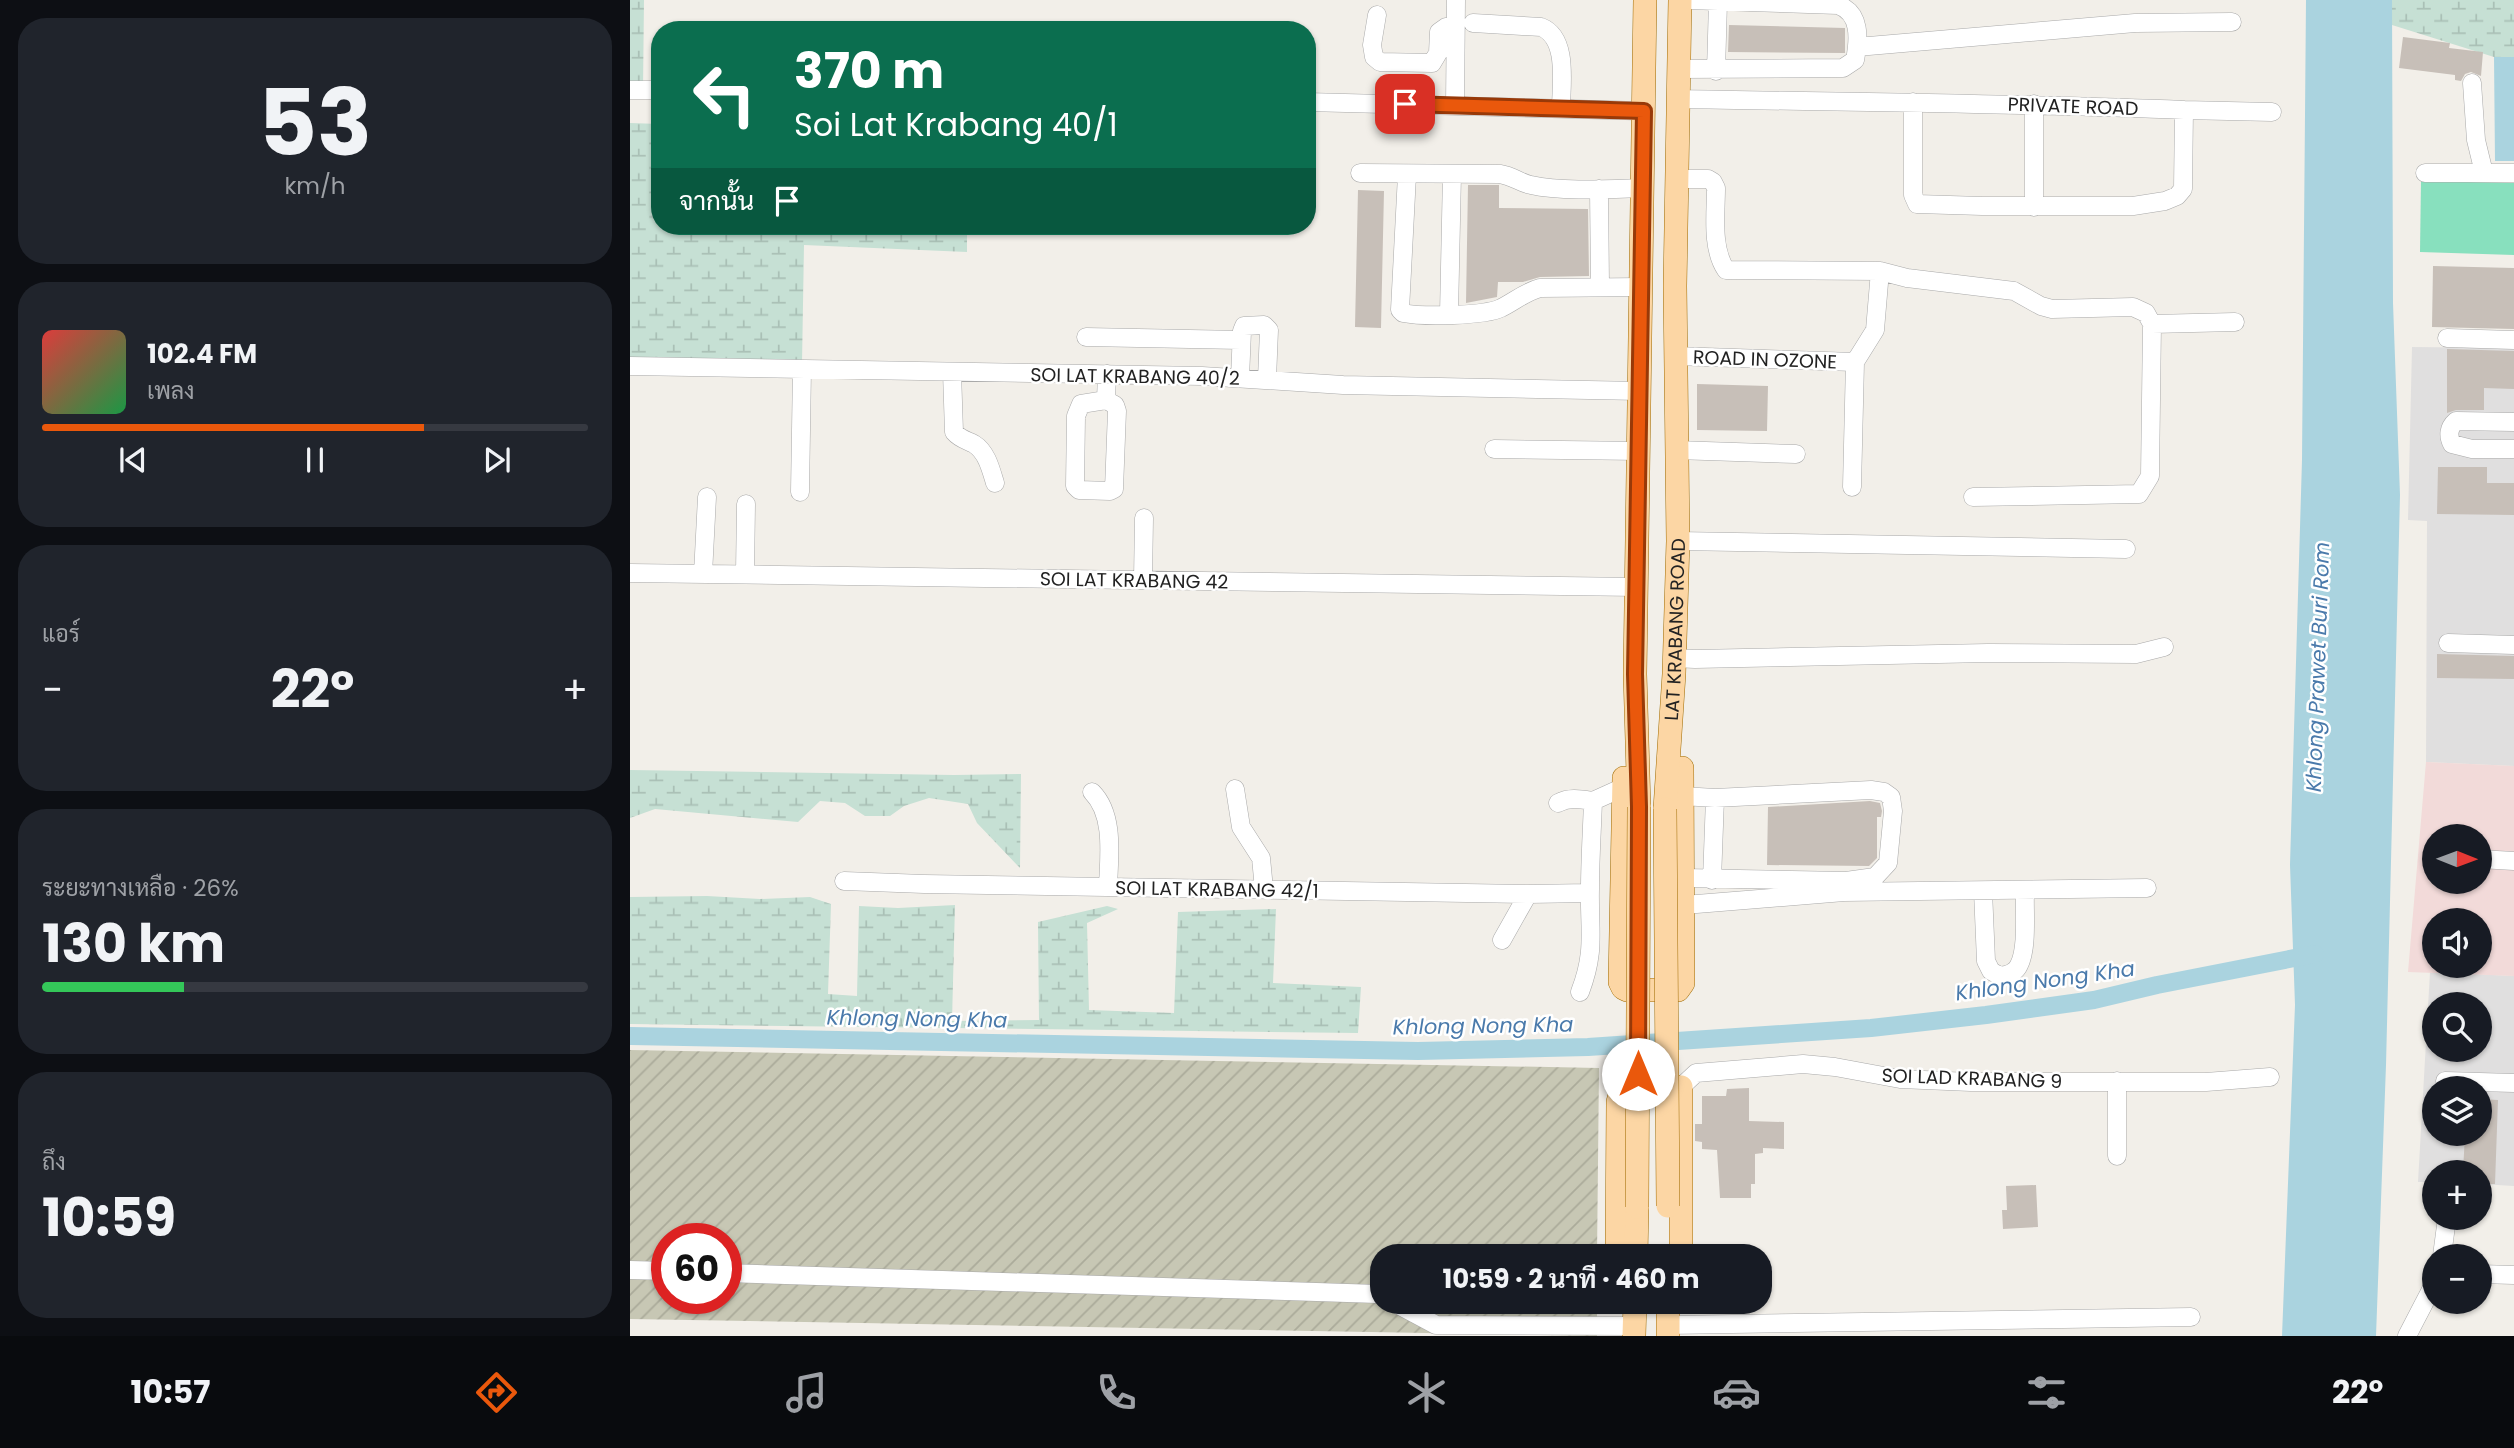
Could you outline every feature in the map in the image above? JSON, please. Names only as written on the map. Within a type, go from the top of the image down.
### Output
[{"type":"main road","name":"LAT KRABANG ROAD","points":[[1636,1244],[1639,807],[1635,674],[1646,0]]},
{"type":"main road","name":"LAT KRABANG ROAD","points":[[1668,1244],[1674,666],[1678,541],[1675,286],[1679,0]]},
{"type":"main road","points":[[1641,287],[1675,286]]},
{"type":"main road","points":[[1635,674],[1625,737],[1619,967],[1623,988],[1682,988],[1684,878],[1674,802]]},
{"type":"main road","points":[[1617,1244],[1619,1093],[1629,1086],[1681,1087],[1681,1244]]},
{"type":"main road","points":[[1624,1314],[1634,1331]]},
{"type":"street","points":[[1455,106],[1465,24],[1456,0]]},
{"type":"street","points":[[1678,69],[1716,71],[1843,68],[1855,61],[1856,25],[1853,13],[1848,8],[1838,5],[1688,0]]},
{"type":"street","points":[[1716,71],[1718,2]]},
{"type":"street","points":[[1377,15],[1372,45],[1374,57],[1380,62],[1432,63],[1438,54],[1439,32],[1446,27],[1465,24],[1541,27],[1550,30],[1556,38],[1559,50],[1561,109]]},
{"type":"street","points":[[1857,47],[2135,23],[2232,22]]},
{"type":"street","points":[[2472,83],[2476,140],[2484,173]]},
{"type":"street","points":[[630,90],[651,90]]},
{"type":"street","name":"PRIVATE ROAD","points":[[1678,99],[2034,104],[2272,112]]},
{"type":"street","points":[[1316,102],[1644,111]]},
{"type":"street","points":[[1913,102],[1914,200],[1922,205],[2133,206],[2165,201],[2177,196],[2183,189],[2184,110]]},
{"type":"street","points":[[2034,104],[2034,206]]},
{"type":"street","points":[[1360,173],[1500,174],[1516,177],[1534,186],[1642,188]]},
{"type":"street","points":[[2425,173],[2514,173]]},
{"type":"street","points":[[1449,314],[1452,174]]},
{"type":"street","points":[[1407,175],[1400,310],[1408,314],[1491,311],[1503,307],[1530,290],[1540,288],[1641,287]]},
{"type":"street","points":[[1677,179],[1708,179],[1713,182],[1716,188],[1717,238],[1721,263],[1726,270],[1880,271],[1907,278],[2014,291],[2052,309],[2133,307],[2146,313],[2152,324],[2150,476],[2139,494],[1973,497]]},
{"type":"street","points":[[1599,189],[1600,286]]},
{"type":"street","points":[[1855,362],[1875,330],[1880,271]]},
{"type":"street","points":[[2152,324],[2235,322]]},
{"type":"street","points":[[1240,378],[1244,326],[1267,326],[1267,379]]},
{"type":"street","points":[[1086,337],[1241,340]]},
{"type":"street","points":[[2446,338],[2514,340]]},
{"type":"street","name":"ROAD IN OZONE","points":[[1675,356],[1855,362],[1852,487]]},
{"type":"street","name":"SOI LAT KRABANG 40/2","points":[[630,366],[1107,374],[1267,379],[1343,385],[1640,391]]},
{"type":"street","points":[[800,492],[802,369]]},
{"type":"street","points":[[952,372],[954,432],[980,449],[989,464],[995,484]]},
{"type":"street","points":[[1106,400],[1107,374]]},
{"type":"street","points":[[1106,400],[1115,405],[1117,411],[1114,489],[1079,490],[1075,486],[1076,416],[1082,404],[1106,400]]},
{"type":"street","points":[[2514,422],[2456,421],[2449,430],[2448,437],[2452,444],[2472,449],[2514,449]]},
{"type":"street","points":[[2495,422],[2496,449]]},
{"type":"street","points":[[1494,449],[1640,451]]},
{"type":"street","points":[[1676,450],[1796,454]]},
{"type":"street","points":[[703,574],[707,496]]},
{"type":"street","points":[[745,575],[746,504]]},
{"type":"street","points":[[1143,580],[1144,518]]},
{"type":"street","points":[[1678,541],[2126,549]]},
{"type":"street","name":"SOI LAT KRABANG 42","points":[[630,573],[1637,587]]},
{"type":"street","points":[[2448,643],[2514,645]]},
{"type":"street","points":[[1674,666],[2136,654],[2164,647]]},
{"type":"street","points":[[1558,803],[1565,799],[1593,801],[1624,787]]},
{"type":"street","points":[[1236,789],[1241,827],[1261,858],[1264,890]]},
{"type":"street","points":[[1674,802],[1871,790],[1884,792],[1891,797],[1893,811],[1888,863],[1875,877],[1846,881],[1684,878]]},
{"type":"street","points":[[1092,792],[1102,807],[1107,824],[1108,887]]},
{"type":"street","points":[[1712,880],[1715,798]]},
{"type":"street","points":[[1580,992],[1589,968],[1592,949],[1590,893],[1593,801]]},
{"type":"street","points":[[2492,860],[2514,861]]},
{"type":"street","name":"SOI LAT KRABANG 42/1","points":[[844,881],[1264,890],[1590,893]]},
{"type":"street","points":[[1684,905],[1844,891],[2147,888]]},
{"type":"street","points":[[1983,891],[1986,961],[1991,971],[2000,976],[2010,974],[2019,967],[2023,951],[2025,890]]},
{"type":"street","points":[[1502,940],[1528,894]]},
{"type":"street","name":"SOI LAD KRABANG 9","points":[[1681,1087],[1696,1073],[1803,1064],[1900,1079],[1971,1082],[2237,1081],[2270,1077]]},
{"type":"street","points":[[2117,1081],[2117,1156]]},
{"type":"street","points":[[2492,1082],[2514,1083]]},
{"type":"street","points":[[630,1270],[651,1271]]},
{"type":"street","points":[[742,1274],[1370,1294]]},
{"type":"street","points":[[2492,1274],[2514,1275]]},
{"type":"street","points":[[2406,1336],[2422,1306]]},
{"type":"street","points":[[1416,1314],[1436,1325],[1634,1331]]},
{"type":"street","points":[[1668,1315],[1782,1330],[2191,1317]]},
{"type":"shaded area","points":[[2412,347],[2514,348],[2514,766],[2426,762],[2427,521],[2408,520]]},
{"type":"shaded area","points":[[2426,762],[2514,766],[2514,976],[2492,975],[2492,908],[2422,908],[2422,973],[2408,972]]},
{"type":"shaded area","points":[[2514,976],[2514,1186],[2492,1185],[2492,1160],[2422,1160],[2422,1182],[2418,1182],[2422,1112],[2422,1146],[2492,1146],[2492,1076],[2424,1076],[2425,1062],[2492,1062],[2492,992],[2429,992],[2430,978]]},
{"type":"shaded area","points":[[630,1050],[1599,1068],[1597,1244],[1370,1244],[1370,1314],[1597,1314],[1597,1336],[630,1319]]},
{"type":"green space","points":[[630,0],[644,0],[643,89],[630,89]]},
{"type":"green space","points":[[2392,0],[2514,0],[2514,57],[2494,57],[2392,25]]},
{"type":"green space","points":[[630,123],[651,124],[651,235],[967,235],[967,252],[804,245],[802,364],[630,363]]},
{"type":"green space","points":[[2421,181],[2514,183],[2514,255],[2420,252]]},
{"type":"green space","points":[[630,770],[1021,774],[1020,868],[977,823],[968,804],[929,798],[904,806],[890,816],[865,816],[845,803],[820,801],[798,822],[655,809],[630,818]]},
{"type":"green space","points":[[707,896],[760,899],[810,897],[831,904],[828,994],[857,996],[859,906],[898,908],[955,905],[952,1021],[1039,1020],[1038,922],[1107,906],[1118,909],[1087,923],[1089,1010],[1174,1013],[1178,912],[1276,909],[1273,983],[1361,987],[1358,1033],[630,1024],[630,897]]},
{"type":"water","name":"Khlong Prawet Buri Rom","points":[[2306,0],[2392,0],[2393,303],[2400,495],[2386,1065],[2376,1336],[2282,1336],[2295,1005],[2290,865],[2302,460]]},
{"type":"water","points":[[2494,57],[2514,57],[2514,161],[2495,161]]},
{"type":"building","points":[[1729,25],[1845,28],[1845,53],[1728,52]]},
{"type":"building","points":[[2403,37],[2450,43],[2449,48],[2483,52],[2481,76],[2471,72],[2465,74],[2461,81],[2455,80],[2455,75],[2399,68]]},
{"type":"building","points":[[1468,185],[1499,185],[1499,208],[1588,209],[1589,276],[1540,277],[1523,282],[1498,282],[1497,297],[1466,303]]},
{"type":"building","points":[[1358,190],[1384,191],[1381,328],[1355,327]]},
{"type":"building","points":[[2433,266],[2514,268],[2514,329],[2432,327]]},
{"type":"building","points":[[2447,349],[2514,351],[2514,389],[2484,388],[2484,410],[2456,410],[2447,413]]},
{"type":"building","points":[[1697,384],[1768,386],[1767,431],[1697,430]]},
{"type":"building","points":[[2438,467],[2487,467],[2487,483],[2514,483],[2514,515],[2437,514]]},
{"type":"building","points":[[2437,654],[2514,656],[2514,679],[2437,678]]},
{"type":"building","points":[[1870,801],[1880,803],[1882,811],[1881,817],[1877,817],[1877,858],[1869,866],[1767,865],[1768,807]]},
{"type":"building","points":[[1749,1088],[1749,1121],[1784,1122],[1784,1149],[1763,1148],[1763,1153],[1755,1154],[1755,1184],[1751,1184],[1751,1198],[1720,1198],[1717,1150],[1702,1149],[1702,1142],[1695,1141],[1695,1124],[1702,1124],[1702,1096],[1726,1096],[1727,1089]]},
{"type":"building","points":[[2492,1100],[2498,1100],[2495,1184],[2492,1184],[2492,1160],[2464,1160],[2464,1146],[2492,1146]]},
{"type":"building","points":[[2036,1185],[2038,1227],[2003,1229],[2002,1210],[2007,1210],[2006,1186]]},
{"type":"waterway","name":"Khlong Nong Kha","points":[[630,1036],[1418,1051],[1588,1047],[1871,1028],[1986,1015],[2094,1000],[2315,954]]},
{"type":"route","points":[[1405,104],[1644,111],[1635,674],[1639,807],[1638,1074]]}]
